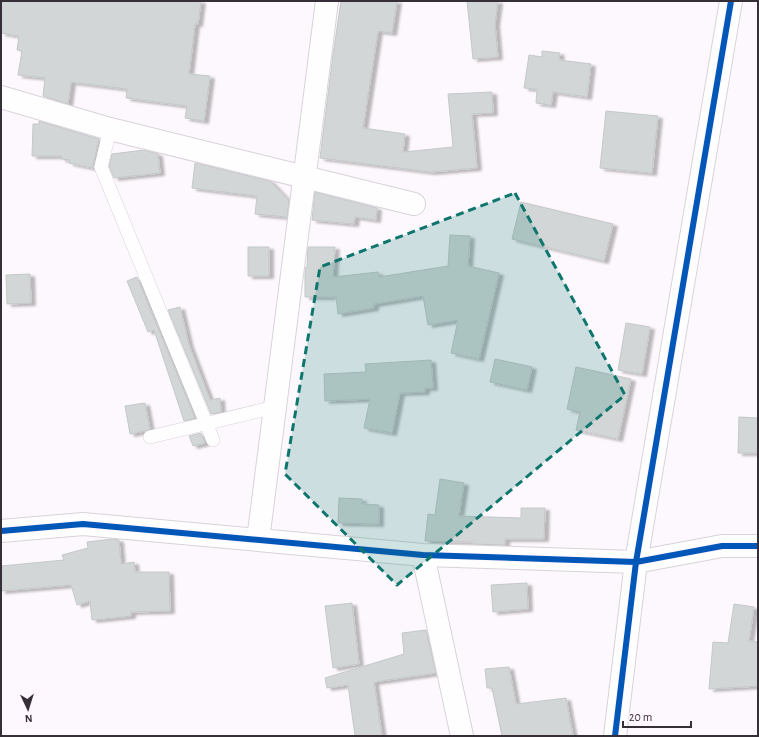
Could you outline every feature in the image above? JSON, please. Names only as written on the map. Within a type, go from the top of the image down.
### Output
[{"type":"street","points":[[258,540],[327,1]]},
{"type":"street","points":[[614,736],[636,562],[732,1]]},
{"type":"street","points":[[1,97],[110,129],[414,204]]},
{"type":"street","points":[[1,531],[83,524],[423,555],[636,562],[722,546],[758,546]]},
{"type":"street","points":[[423,555],[462,736]]},
{"type":"lane","points":[[110,129],[101,167],[213,440]]},
{"type":"lane","points":[[150,438],[275,407]]},
{"type":"highlighted area","points":[[515,193],[625,395],[397,585],[285,474],[320,267]]},
{"type":"building","points":[[1,1],[201,1],[198,24],[195,24],[189,74],[210,76],[204,121],[185,118],[187,106],[126,98],[127,89],[71,82],[68,104],[43,96],[45,78],[18,75],[22,51],[17,50],[19,36],[1,33]]},
{"type":"building","points":[[341,1],[397,1],[392,33],[378,31],[363,128],[405,134],[403,152],[453,147],[448,94],[492,92],[493,113],[472,114],[477,168],[431,172],[320,158]]},
{"type":"building","points":[[467,1],[498,1],[495,24],[498,57],[473,59]]},
{"type":"building","points":[[542,51],[560,53],[559,60],[591,64],[587,97],[553,92],[551,105],[536,103],[537,89],[524,88],[529,55],[542,57]]},
{"type":"building","points":[[606,111],[658,116],[652,173],[600,168]]},
{"type":"building","points":[[39,121],[99,139],[93,168],[69,163],[70,160],[61,159],[62,156],[32,156],[33,124],[39,124]]},
{"type":"building","points":[[144,150],[158,154],[160,173],[114,178],[109,166],[112,154]]},
{"type":"building","points":[[195,163],[270,181],[289,201],[287,217],[255,214],[257,196],[192,188]]},
{"type":"building","points":[[315,192],[377,208],[376,220],[355,217],[354,224],[312,220]]},
{"type":"building","points":[[521,202],[613,224],[604,261],[512,239]]},
{"type":"building","points":[[450,235],[470,236],[468,266],[499,273],[479,359],[451,353],[458,320],[428,325],[423,296],[374,304],[374,308],[338,314],[336,297],[305,297],[305,272],[307,267],[308,247],[335,247],[333,277],[378,272],[379,277],[448,266]]},
{"type":"building","points":[[248,247],[269,247],[269,276],[248,276]]},
{"type":"building","points":[[30,274],[31,303],[7,304],[6,275]]},
{"type":"building","points":[[137,277],[195,418],[184,421],[154,330],[148,332],[127,281]]},
{"type":"building","points":[[180,307],[189,345],[210,400],[220,398],[221,412],[211,414],[168,310]]},
{"type":"building","points":[[626,323],[650,327],[642,374],[618,370]]},
{"type":"building","points":[[495,359],[532,367],[527,390],[490,382]]},
{"type":"building","points":[[431,360],[433,388],[425,388],[425,392],[400,393],[392,433],[364,428],[370,399],[325,401],[324,374],[366,372],[365,364]]},
{"type":"building","points":[[576,367],[631,379],[618,439],[576,430],[580,412],[567,409]]},
{"type":"building","points":[[145,403],[150,429],[130,434],[125,406]]},
{"type":"building","points":[[739,417],[758,418],[758,453],[738,453]]},
{"type":"building","points":[[201,433],[205,443],[193,446],[189,436]]},
{"type":"building","points":[[440,479],[464,483],[459,516],[521,518],[521,508],[545,508],[544,539],[505,539],[505,545],[472,544],[472,542],[425,541],[428,514],[435,515]]},
{"type":"building","points":[[339,498],[362,499],[362,504],[379,505],[379,524],[338,523]]},
{"type":"building","points":[[112,539],[119,540],[121,564],[134,562],[135,572],[169,572],[170,611],[131,612],[131,616],[92,620],[90,601],[77,605],[71,585],[1,591],[1,566],[64,560],[62,555],[88,548],[87,542]]},
{"type":"building","points":[[527,583],[528,609],[493,612],[491,585]]},
{"type":"building","points":[[352,603],[359,664],[333,668],[325,606]]},
{"type":"building","points":[[734,604],[754,607],[749,641],[758,642],[758,686],[709,689],[713,642],[728,643]]},
{"type":"building","points":[[426,630],[436,673],[374,682],[382,736],[355,736],[348,685],[327,688],[325,678],[404,654],[402,633]]},
{"type":"building","points":[[509,667],[516,704],[566,698],[573,736],[502,736],[492,688],[487,688],[485,669]]},
{"type":"cycle path","points":[[615,736],[636,562],[731,1]]},
{"type":"cycle path","points":[[1,531],[83,524],[423,555],[636,562],[722,546],[758,546]]}]
